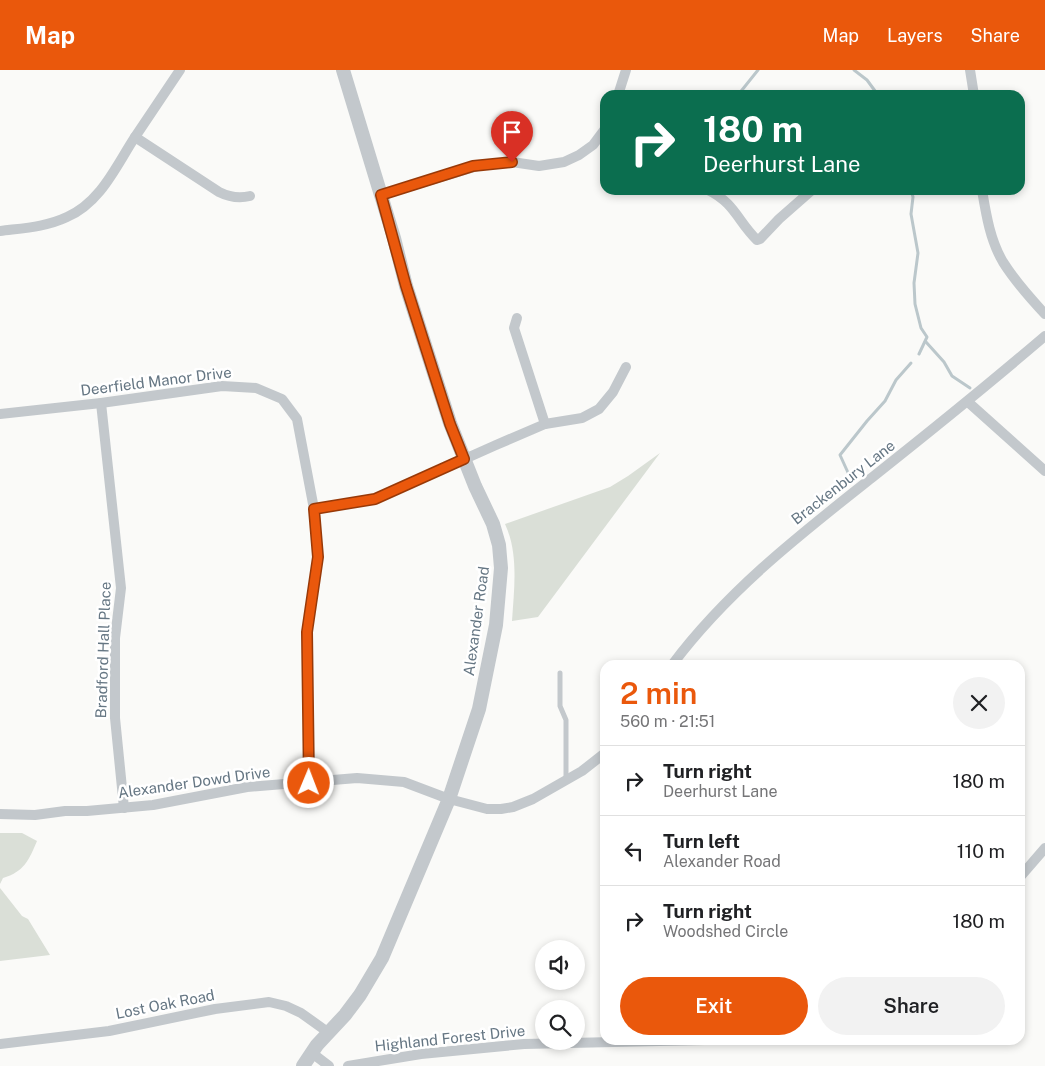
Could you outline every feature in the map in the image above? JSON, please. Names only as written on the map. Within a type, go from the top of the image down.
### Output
[{"type":"street","points":[[0,231],[51,224],[76,213],[90,203],[108,182],[135,137],[180,70]]},
{"type":"street","name":"Alexander Road","points":[[303,1066],[360,995],[382,958],[449,799],[479,709],[496,625],[502,568],[499,545],[493,524],[450,424],[409,295],[343,70]]},
{"type":"street","points":[[620,90],[626,70]]},
{"type":"street","points":[[970,70],[973,90]]},
{"type":"street","points":[[135,137],[218,192],[234,197],[250,196]]},
{"type":"street","points":[[381,195],[481,165],[512,162],[539,166],[564,162],[579,155],[600,138]]},
{"type":"street","points":[[716,195],[732,208],[757,240],[806,195]]},
{"type":"street","points":[[983,195],[986,216],[1002,261],[1045,314]]},
{"type":"street","points":[[517,318],[514,328],[545,424]]},
{"type":"street","name":"Brackenbury Lane","points":[[676,660],[718,612],[760,569],[793,540],[968,402],[1045,336]]},
{"type":"street","points":[[314,509],[375,499],[545,424],[582,418],[598,409],[613,392],[626,367]]},
{"type":"street","name":"Deerfield Manor Drive","points":[[0,414],[101,403],[222,386],[256,388],[282,399],[297,419],[314,509],[318,557],[307,632],[309,783]]},
{"type":"street","points":[[968,402],[1045,471]]},
{"type":"street","name":"Bradford Hall Place","points":[[101,403],[121,588],[115,638],[115,718],[124,808]]},
{"type":"street","points":[[449,799],[487,808],[501,809],[513,807],[533,799],[566,780],[600,756]]},
{"type":"street","name":"Alexander Dowd Drive","points":[[0,814],[35,815],[65,811],[124,808],[153,805],[247,787],[357,778],[404,782],[449,799]]},
{"type":"street","points":[[1025,871],[1045,848]]},
{"type":"street","name":"Lost Oak Road","points":[[0,1044],[109,1031],[215,1009],[269,1002],[286,1006],[301,1013],[329,1033]]},
{"type":"street","name":"Highland Forest Drive","points":[[348,1066],[421,1054],[524,1044],[600,1042]]},
{"type":"street","points":[[312,1053],[329,1066]]},
{"type":"lane","points":[[560,673],[560,706],[566,720],[566,780]]},
{"type":"shaded area","points":[[660,453],[538,617],[512,621],[514,559],[505,524],[610,487]]},
{"type":"shaded area","points":[[0,833],[22,833],[37,841],[21,869],[3,878],[0,884]]},
{"type":"shaded area","points":[[0,888],[22,916],[28,919],[50,955],[0,961]]},
{"type":"waterway","points":[[742,90],[758,70]]},
{"type":"waterway","points":[[854,70],[867,80],[874,90]]},
{"type":"waterway","points":[[912,195],[911,214],[918,253],[914,283],[915,304],[921,328],[927,337],[919,354]]},
{"type":"waterway","points":[[926,342],[944,362],[952,376],[970,388]]},
{"type":"waterway","points":[[850,477],[840,455],[885,401],[896,380],[911,363]]},
{"type":"route","points":[[309,783],[307,632],[318,557],[314,509],[375,499],[464,459],[450,424],[406,286],[381,195],[473,166],[512,162]]}]
